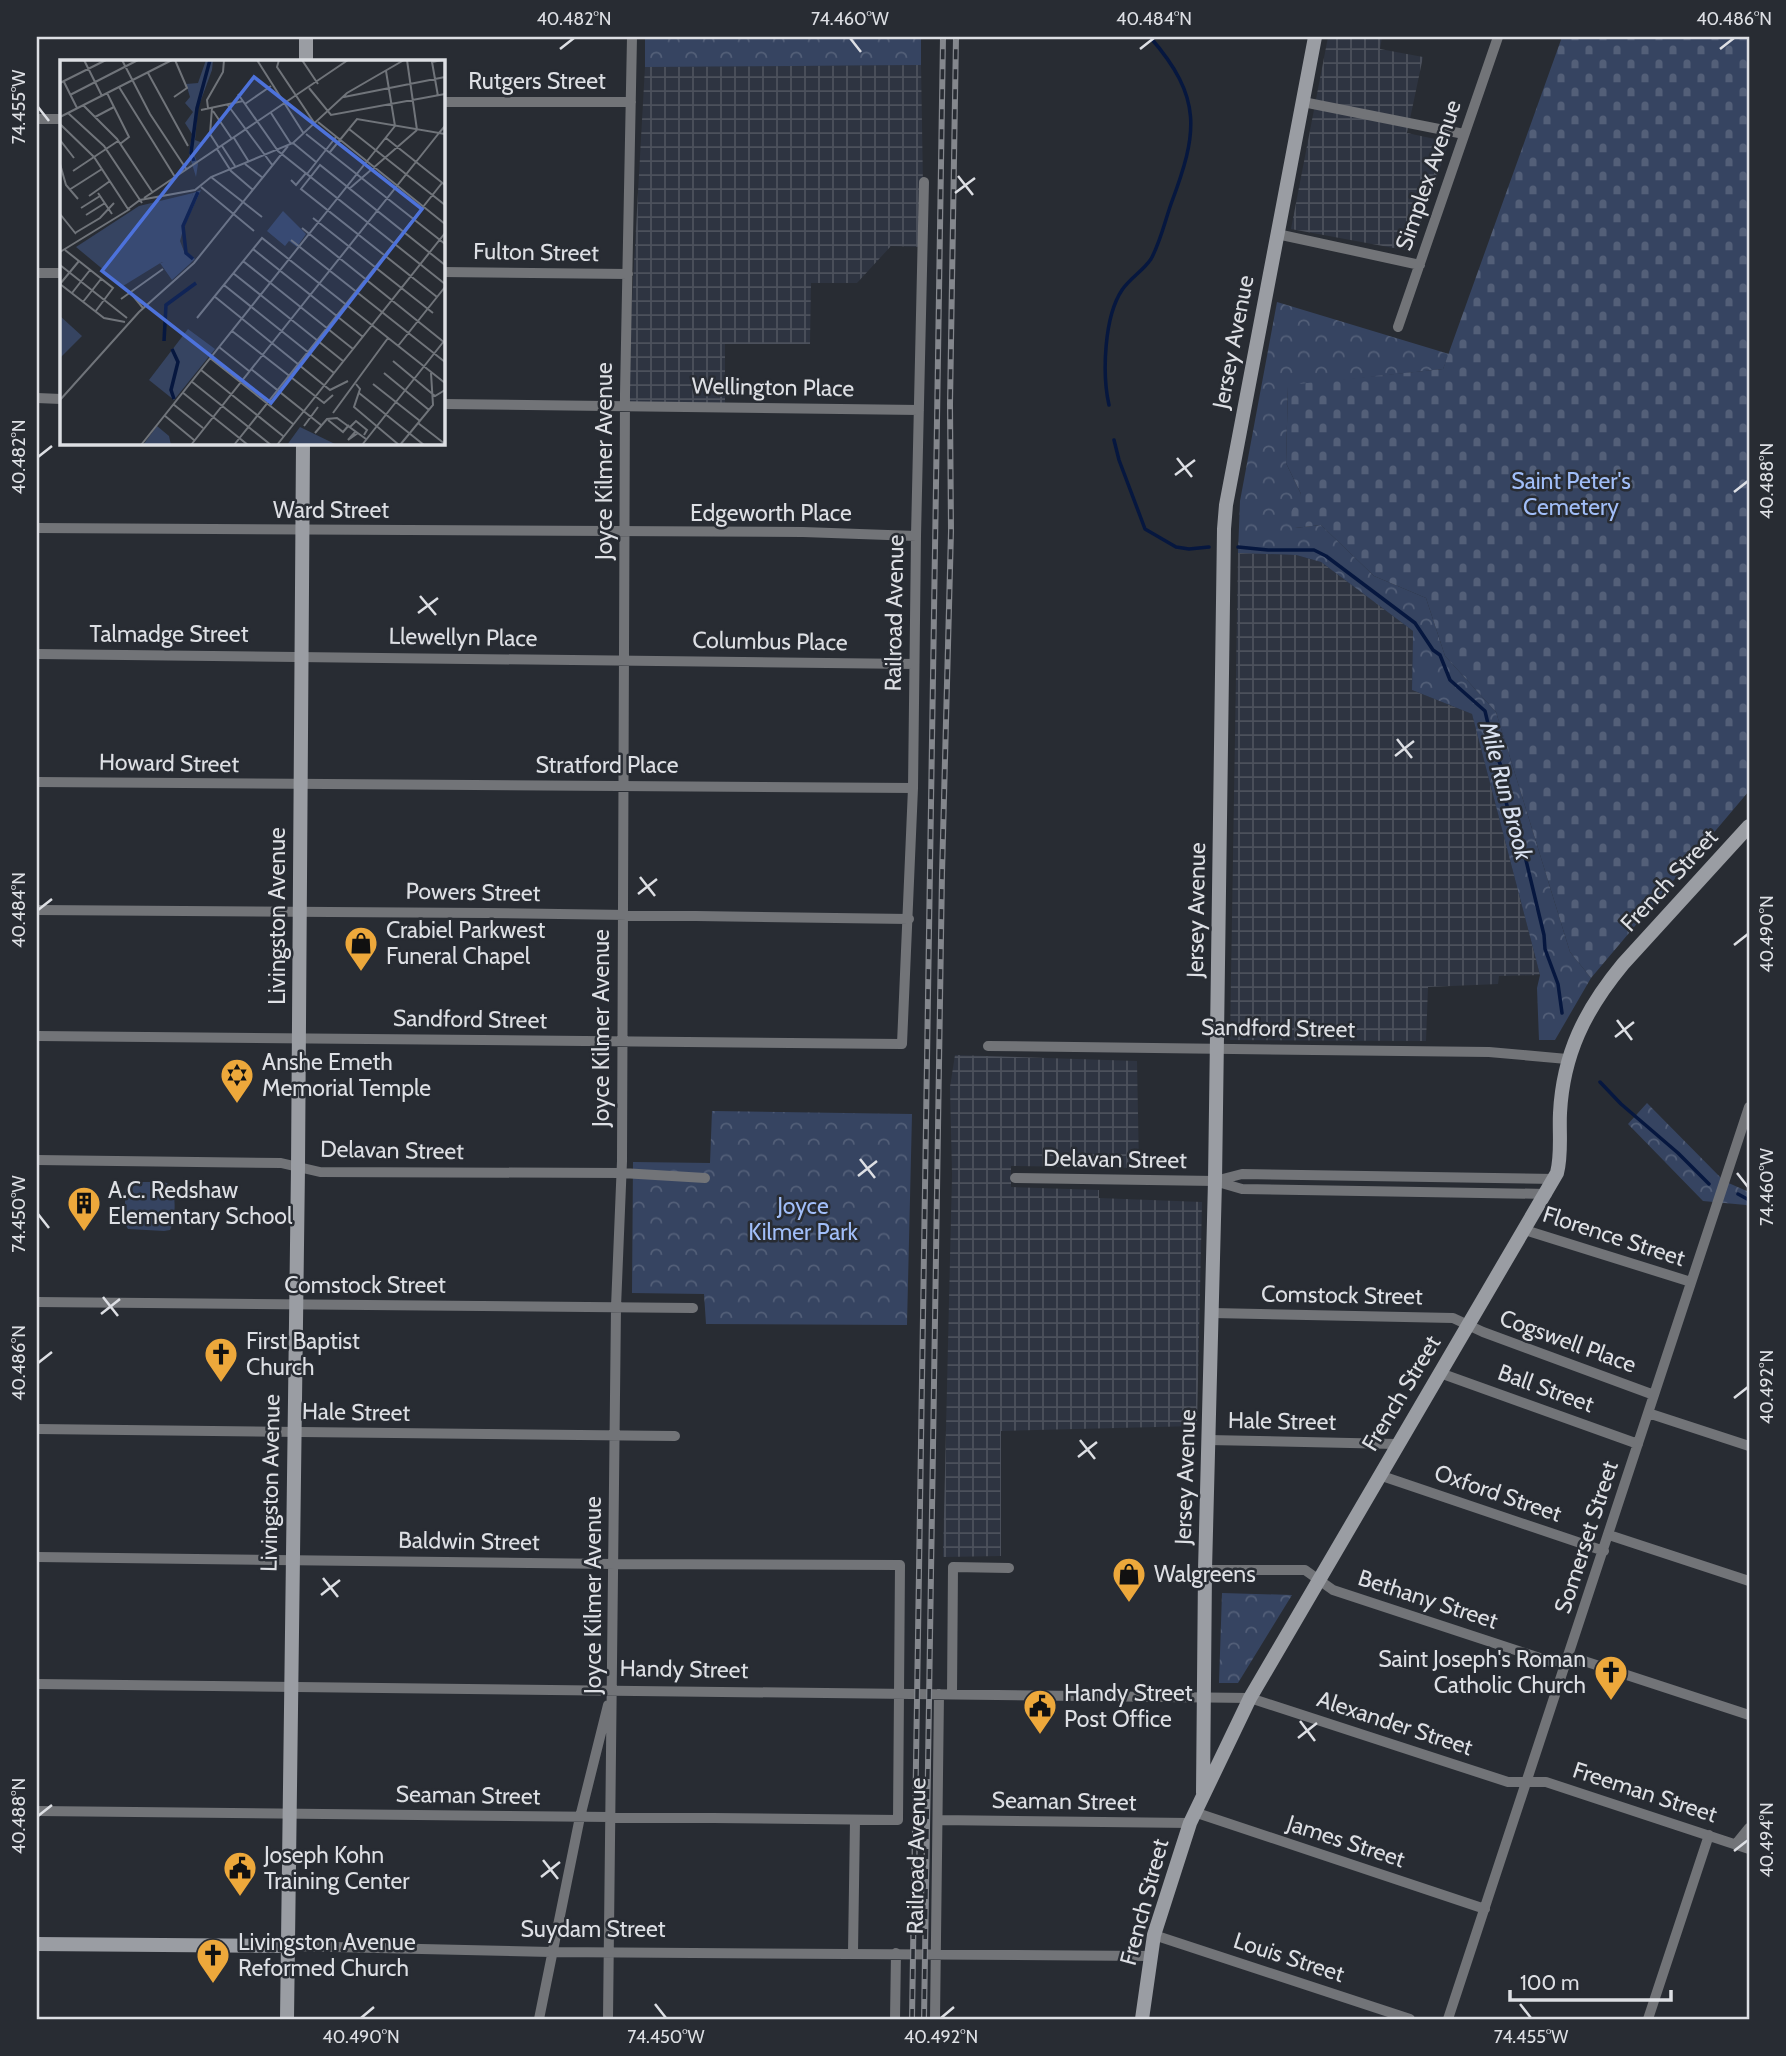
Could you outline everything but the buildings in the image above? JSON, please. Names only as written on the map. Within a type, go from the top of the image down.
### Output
[{"type":"main road","points":[[306,37],[306,60]]},
{"type":"main road","name":"Jersey Avenue","points":[[1203,1793],[1224,529],[1226,505],[1315,37]]},
{"type":"main road","name":"Livingston Avenue","points":[[287,2019],[289,1686],[298,1168],[303,444]]},
{"type":"main road","name":"French Street","points":[[1142,2019],[1154,1935],[1192,1818],[1203,1793],[1250,1698],[1318,1579],[1555,1178],[1559,1167],[1560,1113],[1567,1059],[1578,1031],[1605,986],[1749,826]]},
{"type":"main road","name":"Suydam Street","points":[[37,1944],[288,1946]]},
{"type":"street","name":"Joyce Kilmer Avenue","points":[[608,2019],[616,1307],[622,1173],[626,407],[632,37]]},
{"type":"street","name":"Simplex Avenue","points":[[1398,327],[1499,37]]},
{"type":"street","name":"Rutgers Street","points":[[444,102],[631,103]]},
{"type":"street","points":[[1303,102],[1464,134]]},
{"type":"street","points":[[37,119],[60,119]]},
{"type":"street","name":"Railroad Avenue","points":[[902,1044],[913,788],[924,182]]},
{"type":"street","points":[[1277,234],[1420,265]]},
{"type":"street","name":"Fulton Street","points":[[444,272],[628,274]]},
{"type":"street","points":[[37,273],[60,273]]},
{"type":"street","points":[[37,398],[60,399]]},
{"type":"street","name":"Wellington Place","points":[[444,404],[919,410]]},
{"type":"street","name":"Ward Street","points":[[37,528],[625,533]]},
{"type":"street","name":"Edgeworth Place","points":[[625,533],[803,532],[916,536]]},
{"type":"street","name":"Talmadge Street","points":[[37,654],[302,656]]},
{"type":"street","name":"Llewellyn Place","points":[[302,656],[625,661]]},
{"type":"street","name":"Columbus Place","points":[[625,661],[915,664]]},
{"type":"street","name":"Howard Street","points":[[37,782],[300,785]]},
{"type":"street","name":"Stratford Place","points":[[300,785],[913,788]]},
{"type":"street","name":"Powers Street","points":[[37,910],[909,919]]},
{"type":"street","name":"Sandford Street","points":[[37,1036],[902,1044]]},
{"type":"street","name":"Sandford Street","points":[[988,1046],[1489,1052],[1567,1059]]},
{"type":"street","name":"Somerset Street","points":[[1448,2019],[1749,1107]]},
{"type":"street","name":"Delavan Street","points":[[37,1160],[281,1163],[320,1172],[622,1173],[705,1178]]},
{"type":"street","name":"Delavan Street","points":[[1015,1178],[1215,1181],[1242,1174],[1555,1178]]},
{"type":"street","points":[[1368,1176],[1368,1190]]},
{"type":"street","name":"Delavan Street","points":[[1215,1181],[1242,1189],[1547,1194]]},
{"type":"street","name":"Florence Street","points":[[1525,1230],[1691,1282]]},
{"type":"street","name":"Comstock Street","points":[[37,1302],[693,1308]]},
{"type":"street","name":"Comstock Street","points":[[1212,1313],[1453,1318],[1468,1325]]},
{"type":"street","name":"Cogswell Place","points":[[1468,1325],[1654,1395]]},
{"type":"street","name":"Ball Street","points":[[1440,1373],[1638,1444]]},
{"type":"street","points":[[1648,1413],[1749,1446]]},
{"type":"street","name":"Hale Street","points":[[37,1429],[675,1436]]},
{"type":"street","name":"Hale Street","points":[[1208,1440],[1396,1444]]},
{"type":"street","name":"Oxford Street","points":[[1379,1475],[1604,1551]]},
{"type":"street","points":[[1609,1535],[1749,1581]]},
{"type":"street","name":"Baldwin Street","points":[[37,1557],[900,1565]]},
{"type":"street","name":"Railroad Avenue","points":[[898,1821],[900,1565]]},
{"type":"street","points":[[952,1694],[953,1567],[1009,1568]]},
{"type":"street","points":[[1205,1570],[1306,1570],[1318,1579]]},
{"type":"street","name":"Bethany Street","points":[[1318,1579],[1333,1590],[1549,1661],[1584,1661],[1749,1715]]},
{"type":"street","name":"Handy Street","points":[[37,1684],[1205,1696]]},
{"type":"street","points":[[539,2019],[580,1817],[613,1689]]},
{"type":"street","name":"Railroad Avenue","points":[[935,2019],[939,1694]]},
{"type":"street","name":"Alexander Street","points":[[1205,1696],[1250,1698],[1508,1782],[1528,1782]]},
{"type":"street","name":"Freeman Street","points":[[1528,1782],[1546,1782],[1749,1849]]},
{"type":"street","name":"Seaman Street","points":[[37,1811],[898,1821]]},
{"type":"street","name":"Seaman Street","points":[[938,1820],[1192,1818]]},
{"type":"street","name":"James Street","points":[[1192,1818],[1485,1909]]},
{"type":"street","points":[[853,1952],[855,1820]]},
{"type":"street","points":[[1736,1844],[1749,1828]]},
{"type":"street","points":[[1648,2019],[1709,1835]]},
{"type":"street","name":"Louis Street","points":[[1154,1935],[1410,2019]]},
{"type":"street","name":"Suydam Street","points":[[288,1946],[551,1952],[1150,1956]]},
{"type":"street","name":"Railroad Avenue","points":[[895,2019],[896,1953]]},
{"type":"shaded area","points":[[1328,37],[1382,37],[1380,49],[1423,57],[1407,133],[1449,142],[1410,251],[1291,229]]},
{"type":"shaded area","points":[[921,65],[924,247],[891,246],[857,283],[811,283],[810,344],[725,344],[725,408],[626,407],[645,67]]},
{"type":"shaded area","points":[[1238,553],[1296,555],[1321,562],[1413,631],[1412,690],[1472,714],[1540,975],[1499,976],[1498,984],[1428,987],[1426,1041],[1230,1040]]},
{"type":"shaded area","points":[[955,1055],[1137,1061],[1139,1168],[1011,1166],[1011,1187],[1099,1190],[1099,1198],[1202,1202],[1197,1426],[1001,1431],[1001,1556],[943,1557],[952,1175],[950,1087]]},
{"type":"green space","points":[[645,37],[921,37],[921,65],[645,67]]},
{"type":"green space","name":"Saint Peter's Cemetery","points":[[1562,37],[1749,37],[1749,791],[1591,978],[1570,952],[1496,712],[1445,656],[1426,598],[1374,576],[1321,525],[1295,528],[1287,519],[1301,494],[1286,463],[1288,385],[1443,369]]},
{"type":"green space","points":[[1277,302],[1449,354],[1443,369],[1288,386],[1286,463],[1301,494],[1295,528],[1321,525],[1374,576],[1426,598],[1445,656],[1496,712],[1570,952],[1591,978],[1555,1040],[1539,1040],[1537,988],[1540,975],[1472,714],[1412,690],[1413,631],[1321,562],[1296,555],[1238,553],[1240,501]]},
{"type":"green space","points":[[1647,1103],[1724,1181],[1749,1192],[1749,1207],[1703,1201],[1628,1124]]},
{"type":"green space","name":"Joyce Kilmer Park","points":[[712,1111],[912,1114],[907,1325],[706,1324],[704,1294],[632,1293],[633,1162],[710,1163]]},
{"type":"green space","points":[[131,1182],[164,1182],[171,1185],[175,1208],[170,1230],[128,1229],[125,1224],[125,1189]]},
{"type":"green space","points":[[1222,1593],[1292,1595],[1238,1683],[1219,1683]]},
{"type":"waterway","name":"Mile Run Brook","points":[[1109,405],[1105,362],[1111,315],[1122,290],[1154,253],[1180,179],[1190,136],[1187,98],[1167,59],[1150,37]]},
{"type":"waterway","name":"Mile Run Brook","points":[[1114,440],[1145,529],[1176,547],[1209,547]]},
{"type":"waterway","name":"Mile Run Brook","points":[[1238,547],[1314,550],[1326,556],[1415,623],[1433,650],[1440,655],[1450,680],[1485,711],[1494,749],[1503,771],[1503,791],[1508,809],[1518,827],[1545,949],[1558,984],[1562,1013]]},
{"type":"waterway","name":"Mile Run Brook","points":[[1600,1082],[1709,1184]]},
{"type":"waterway","name":"Mile Run Brook","points":[[1738,1194],[1749,1200]]},
{"type":"railway","points":[[912,2019],[943,37]]},
{"type":"railway","points":[[924,2019],[942,874],[951,531],[950,404],[956,37]]},
{"type":"place","name":"Crabiel Parkwest Funeral Chapel","points":[[361,973]]},
{"type":"place","name":"Anshe Emeth Memorial Temple","points":[[237,1105]]},
{"type":"place","name":"A.C. Redshaw Elementary School","points":[[84,1233]]},
{"type":"place","name":"First Baptist Church","points":[[221,1384]]},
{"type":"place","name":"Walgreens","points":[[1129,1604]]},
{"type":"place","name":"Saint Joseph's Roman Catholic Church","points":[[1611,1702]]},
{"type":"place","name":"Handy Street Post Office","points":[[1040,1736]]},
{"type":"place","name":"Joseph Kohn Training Center","points":[[240,1898]]},
{"type":"place","name":"Livingston Avenue Reformed Church","points":[[213,1985]]}]
